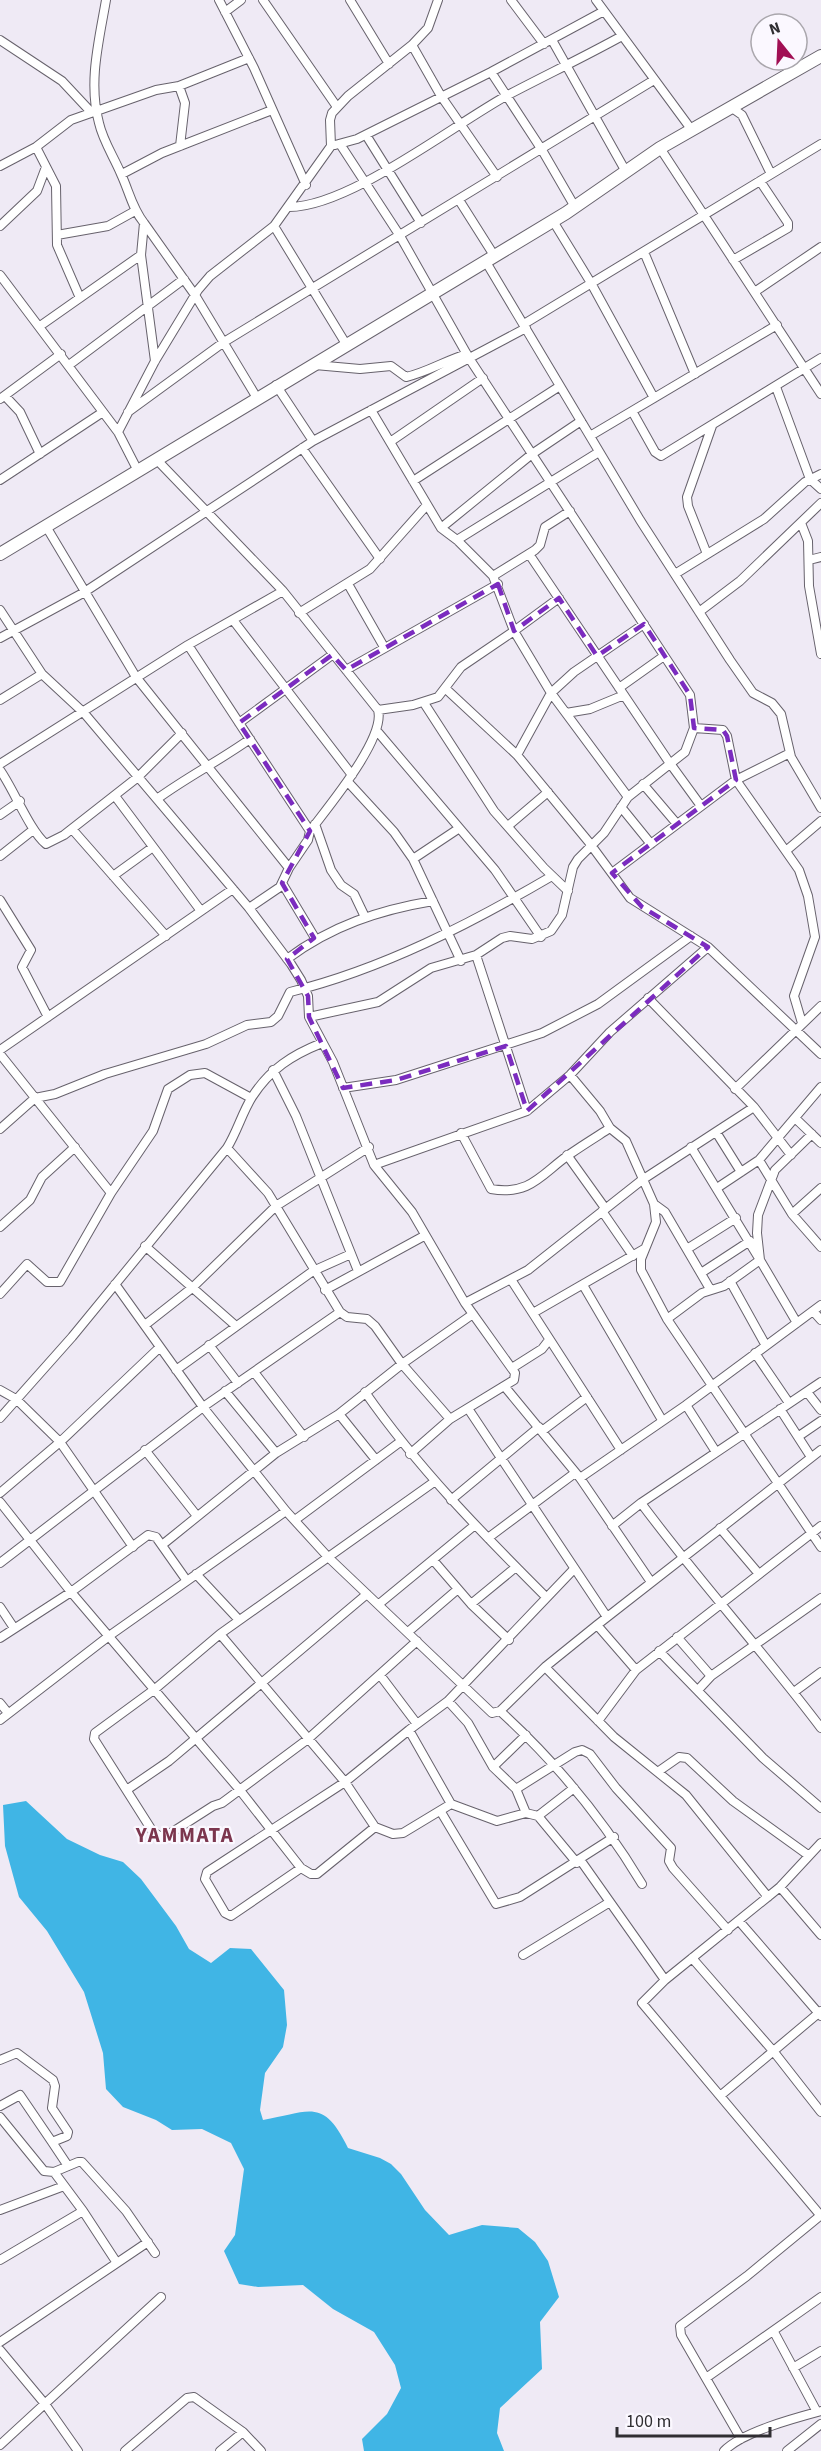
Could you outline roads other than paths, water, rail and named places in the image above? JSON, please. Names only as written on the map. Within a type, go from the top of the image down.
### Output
[{"type":"street","points":[[106,0],[95,66],[94,111],[99,125],[122,174],[135,211],[195,295],[257,398]]},
{"type":"street","points":[[219,0],[249,58],[306,185]]},
{"type":"street","points":[[225,12],[241,0]]},
{"type":"street","points":[[263,0],[337,107]]},
{"type":"street","points":[[350,0],[389,64]]},
{"type":"street","points":[[511,0],[548,42],[566,67],[625,170]]},
{"type":"street","points":[[596,0],[691,129]]},
{"type":"street","points":[[309,1017],[378,1002],[431,968],[461,961],[510,936],[532,939],[551,931],[562,915],[573,867],[604,833],[628,797],[669,762],[678,759],[685,752],[694,728],[690,695],[468,356],[400,236],[336,145],[330,120],[337,107],[412,45],[428,28],[435,2]]},
{"type":"street","points":[[118,432],[155,361],[195,295],[210,276],[274,226],[336,145],[366,135],[491,72],[604,11]]},
{"type":"street","points":[[288,207],[305,206],[323,200],[388,169],[507,96],[622,36]]},
{"type":"street","points":[[0,39],[62,81],[94,111]]},
{"type":"street","points":[[412,45],[441,96],[496,177]]},
{"type":"street","points":[[0,554],[47,528],[276,385],[553,221],[660,147],[821,56]]},
{"type":"street","points":[[0,166],[36,147],[67,122],[156,90],[179,86],[249,58]]},
{"type":"street","points":[[491,72],[542,150],[575,207]]},
{"type":"street","points":[[128,412],[224,342],[654,80]]},
{"type":"street","points":[[179,86],[185,103],[180,146]]},
{"type":"street","points":[[732,108],[742,115],[771,174]]},
{"type":"street","points":[[122,174],[180,146],[272,110]]},
{"type":"street","points":[[366,135],[421,223]]},
{"type":"street","points":[[0,638],[83,593],[313,441],[525,326],[591,283],[821,144]]},
{"type":"street","points":[[36,147],[56,186],[57,235],[60,255],[80,298]]},
{"type":"street","points":[[660,147],[821,394]]},
{"type":"street","points":[[0,226],[36,191],[46,167]]},
{"type":"street","points":[[733,260],[788,228],[788,223],[760,181]]},
{"type":"street","points":[[459,200],[525,326],[599,452],[675,574],[749,687],[772,703],[781,714],[790,753],[821,808]]},
{"type":"street","points":[[57,235],[108,226],[135,211]]},
{"type":"street","points":[[553,221],[591,283],[654,398]]},
{"type":"street","points":[[144,224],[141,255],[155,361]]},
{"type":"street","points":[[274,226],[346,344]]},
{"type":"street","points":[[756,291],[821,247]]},
{"type":"street","points":[[644,252],[695,374]]},
{"type":"street","points":[[40,326],[141,255]]},
{"type":"street","points":[[0,276],[104,412],[118,432],[138,471]]},
{"type":"street","points":[[69,365],[184,279]]},
{"type":"street","points":[[590,436],[777,325]]},
{"type":"street","points":[[40,454],[20,412],[2,397],[61,354]]},
{"type":"street","points":[[312,364],[360,369],[391,366],[406,377],[424,373],[453,358],[468,356]]},
{"type":"street","points":[[632,411],[655,452],[662,456],[821,358]]},
{"type":"street","points":[[390,442],[483,378]]},
{"type":"street","points":[[276,385],[313,441]]},
{"type":"street","points":[[413,481],[560,386]]},
{"type":"street","points":[[776,387],[810,479],[821,489]]},
{"type":"street","points":[[371,410],[441,528],[458,540],[495,580],[514,631],[551,693],[628,797]]},
{"type":"street","points":[[0,480],[104,412]]},
{"type":"street","points":[[441,528],[532,454],[581,421]]},
{"type":"street","points":[[707,554],[687,498],[712,426]]},
{"type":"street","points":[[302,448],[381,559]]},
{"type":"street","points":[[458,540],[599,452]]},
{"type":"street","points":[[157,460],[283,591],[378,710],[380,718],[377,731],[350,778],[313,827],[308,840],[288,868],[282,883],[249,908]]},
{"type":"street","points":[[675,574],[764,519],[810,479],[821,474]]},
{"type":"street","points":[[699,612],[740,581],[821,503]]},
{"type":"street","points":[[299,613],[348,584],[381,559],[426,506]]},
{"type":"street","points":[[346,670],[495,580],[540,545],[545,527],[570,511]]},
{"type":"street","points":[[801,523],[808,541],[809,586],[821,654]]},
{"type":"street","points":[[47,528],[83,593],[136,677],[288,868]]},
{"type":"street","points":[[529,554],[701,806]]},
{"type":"street","points":[[809,560],[821,557]]},
{"type":"street","points":[[348,584],[384,647]]},
{"type":"street","points":[[0,764],[84,713],[188,645],[283,591]]},
{"type":"street","points":[[378,710],[424,702],[438,697],[461,667],[559,598]]},
{"type":"street","points":[[0,610],[42,674],[84,713],[249,908],[287,959],[305,988],[309,1017],[369,1147],[374,1165],[412,1212],[465,1303],[512,1368],[515,1377],[505,1387],[450,1419],[410,1454]]},
{"type":"street","points":[[233,620],[413,859],[461,961]]},
{"type":"street","points":[[517,755],[551,693],[574,672],[644,624]]},
{"type":"street","points":[[188,645],[239,723],[313,827],[331,870],[341,885],[354,894],[365,917]]},
{"type":"street","points":[[239,723],[332,655]]},
{"type":"street","points":[[566,713],[590,709],[621,691],[664,656]]},
{"type":"street","points":[[0,700],[42,674]]},
{"type":"street","points":[[446,689],[517,755],[630,898],[708,947],[799,1026],[821,1054]]},
{"type":"street","points":[[424,702],[482,794],[552,876],[568,891]]},
{"type":"street","points":[[694,728],[723,730],[728,735],[735,780],[757,813],[787,850],[799,870],[815,937],[794,996],[799,1026]]},
{"type":"street","points":[[377,731],[495,870],[541,937]]},
{"type":"street","points":[[0,770],[20,801],[33,830],[45,844],[52,843],[138,777],[182,733]]},
{"type":"street","points":[[157,800],[192,774],[210,768],[250,739]]},
{"type":"street","points":[[612,873],[735,780],[790,753]]},
{"type":"street","points":[[643,784],[676,824]]},
{"type":"street","points":[[508,826],[548,792]]},
{"type":"street","points":[[115,796],[201,911]]},
{"type":"street","points":[[0,815],[20,801]]},
{"type":"street","points":[[621,807],[651,844]]},
{"type":"street","points":[[787,850],[821,821]]},
{"type":"street","points":[[72,829],[166,936]]},
{"type":"street","points":[[413,859],[458,829]]},
{"type":"street","points":[[0,856],[33,830]]},
{"type":"street","points":[[113,876],[153,847]]},
{"type":"street","points":[[0,1128],[35,1098],[55,1094],[105,1074],[206,1044],[247,1025],[271,1022],[278,1016],[290,992],[400,954],[448,932],[552,876]]},
{"type":"street","points":[[282,883],[315,938]]},
{"type":"street","points":[[111,1192],[0,1052],[233,889]]},
{"type":"street","points":[[0,900],[31,950],[22,967],[48,1017]]},
{"type":"street","points":[[287,959],[315,938],[365,917],[387,909],[433,901]]},
{"type":"street","points":[[0,919],[8,913]]},
{"type":"street","points":[[343,1088],[396,1080],[542,1033],[598,1004],[691,936]]},
{"type":"street","points":[[374,1165],[527,1111],[570,1075],[610,1032],[708,947]]},
{"type":"street","points":[[476,954],[527,1111]]},
{"type":"street","points":[[648,998],[754,1107],[791,1155]]},
{"type":"street","points":[[735,1089],[821,1005]]},
{"type":"street","points":[[0,1418],[227,1148],[239,1129],[251,1098],[273,1070],[299,1052],[322,1043]]},
{"type":"street","points":[[273,1070],[296,1116],[358,1271]]},
{"type":"street","points":[[0,1294],[27,1264],[47,1282],[60,1282],[111,1192],[153,1131],[168,1089],[178,1081],[190,1075],[205,1073],[251,1098]]},
{"type":"street","points":[[570,1075],[600,1111],[610,1128],[626,1141],[654,1204],[656,1222],[644,1250],[641,1270],[667,1319],[780,1482],[821,1547]]},
{"type":"street","points":[[717,1188],[759,1160],[821,1087]]},
{"type":"street","points":[[465,1303],[512,1281],[642,1180],[754,1107]]},
{"type":"street","points":[[795,1118],[821,1143]]},
{"type":"street","points":[[461,1133],[491,1189],[508,1192],[545,1176],[567,1155],[610,1128]]},
{"type":"street","points":[[716,1132],[741,1172]]},
{"type":"street","points":[[760,1260],[758,1215],[770,1179],[775,1170],[812,1134]]},
{"type":"street","points":[[145,1325],[192,1288],[276,1206],[369,1147]]},
{"type":"street","points":[[0,1227],[30,1200],[42,1178],[75,1148]]},
{"type":"street","points":[[227,1148],[276,1206],[313,1271],[340,1312],[347,1317],[366,1319],[375,1326],[402,1364],[450,1419]]},
{"type":"street","points":[[691,1148],[750,1241],[797,1323]]},
{"type":"street","points":[[567,1155],[633,1256]]},
{"type":"street","points":[[759,1160],[792,1214],[821,1247]]},
{"type":"street","points":[[792,1214],[821,1188]]},
{"type":"street","points":[[654,1204],[665,1212],[710,1289]]},
{"type":"street","points":[[687,1249],[736,1218]]},
{"type":"street","points":[[326,1290],[424,1236]]},
{"type":"street","points":[[701,1273],[750,1241]]},
{"type":"street","points":[[145,1246],[236,1326]]},
{"type":"street","points":[[533,1313],[644,1250]]},
{"type":"street","points":[[176,1370],[313,1271],[351,1254]]},
{"type":"street","points":[[667,1319],[710,1289],[724,1286],[760,1260]]},
{"type":"street","points":[[512,1281],[621,1449]]},
{"type":"street","points":[[730,1281],[765,1344]]},
{"type":"street","points":[[114,1284],[203,1407],[286,1511],[328,1557],[408,1632],[484,1709],[492,1713],[500,1711],[545,1667],[681,1557],[821,1450]]},
{"type":"street","points":[[583,1285],[662,1420]]},
{"type":"street","points":[[488,1538],[529,1504],[621,1449],[686,1405],[765,1344],[817,1308],[821,1320]]},
{"type":"street","points":[[0,1563],[31,1542],[145,1450],[203,1407],[340,1312]]},
{"type":"street","points":[[162,1545],[254,1470],[339,1414],[402,1364],[473,1314]]},
{"type":"street","points":[[512,1368],[542,1349],[549,1340]]},
{"type":"street","points":[[209,1345],[238,1383]]},
{"type":"street","points":[[0,1493],[60,1442],[160,1347]]},
{"type":"street","points":[[755,1353],[789,1403]]},
{"type":"street","points":[[254,1372],[304,1437]]},
{"type":"street","points":[[612,1526],[641,1503],[821,1382]]},
{"type":"street","points":[[505,1387],[577,1475],[651,1582]]},
{"type":"street","points":[[0,1390],[16,1399],[60,1442],[92,1492],[133,1547]]},
{"type":"street","points":[[225,1391],[276,1454]]},
{"type":"street","points":[[365,1392],[410,1454],[451,1500],[546,1597]]},
{"type":"street","points":[[807,1392],[821,1410]]},
{"type":"street","points":[[451,1500],[540,1429],[586,1397]]},
{"type":"street","points":[[686,1405],[716,1452]]},
{"type":"street","points":[[780,1409],[811,1457]]},
{"type":"street","points":[[469,1410],[529,1504],[607,1617]]},
{"type":"street","points":[[339,1414],[376,1460]]},
{"type":"street","points":[[799,1436],[821,1421]]},
{"type":"street","points":[[295,1520],[400,1442]]},
{"type":"street","points":[[145,1450],[197,1516]]},
{"type":"street","points":[[417,1641],[308,1739],[222,1803],[213,1806],[162,1838],[153,1832],[93,1736],[155,1689],[220,1634],[435,1482]]},
{"type":"street","points":[[0,1502],[71,1592],[239,1789],[301,1868],[311,1874],[317,1874],[375,1827]]},
{"type":"street","points":[[641,1503],[681,1557],[756,1645],[821,1728]]},
{"type":"street","points":[[0,1720],[109,1636],[286,1511]]},
{"type":"street","points":[[379,1604],[475,1525]]},
{"type":"street","points":[[598,1721],[636,1670],[720,1602],[821,1526]]},
{"type":"street","points":[[720,1528],[759,1574]]},
{"type":"street","points":[[0,1638],[71,1592],[152,1534],[187,1581]]},
{"type":"street","points":[[433,1560],[471,1604],[509,1640]]},
{"type":"street","points":[[471,1604],[516,1567]]},
{"type":"street","points":[[301,1868],[231,1916],[225,1913],[205,1875],[345,1782],[408,1730],[448,1701],[509,1640],[574,1569]]},
{"type":"street","points":[[196,1574],[239,1620]]},
{"type":"street","points":[[408,1632],[458,1589]]},
{"type":"street","points":[[128,1789],[160,1768],[262,1685],[367,1594]]},
{"type":"street","points":[[698,1690],[711,1676],[821,1598]]},
{"type":"street","points":[[0,1607],[14,1628]]},
{"type":"street","points":[[597,1625],[636,1670]]},
{"type":"street","points":[[220,1634],[345,1782],[375,1827],[393,1834],[404,1833],[451,1804]]},
{"type":"street","points":[[677,1637],[711,1676]]},
{"type":"street","points":[[660,1651],[763,1758],[821,1808]]},
{"type":"street","points":[[545,1667],[598,1721],[697,1806],[768,1897]]},
{"type":"street","points":[[794,1692],[821,1672]]},
{"type":"street","points":[[380,1675],[417,1724]]},
{"type":"street","points":[[448,1701],[468,1723],[493,1767],[516,1789],[526,1813]]},
{"type":"street","points":[[0,1703],[8,1713]]},
{"type":"street","points":[[500,1711],[556,1766],[614,1838],[642,1884]]},
{"type":"street","points":[[408,1730],[451,1804],[497,1821],[526,1813],[538,1816],[579,1862],[610,1902],[665,1980]]},
{"type":"street","points":[[493,1767],[526,1735]]},
{"type":"street","points":[[516,1789],[582,1750],[590,1754],[640,1816],[671,1848],[669,1861],[673,1868],[728,1930]]},
{"type":"street","points":[[658,1771],[679,1757],[687,1758],[733,1801],[808,1855]]},
{"type":"street","points":[[538,1816],[574,1788]]},
{"type":"street","points":[[441,1812],[496,1904],[511,1902],[579,1862],[614,1838]]},
{"type":"street","points":[[741,2439],[680,2331],[680,2326],[747,2276],[821,2215],[642,2003],[665,1980],[780,1887],[821,1843]]},
{"type":"street","points":[[780,1887],[821,1935]]},
{"type":"street","points":[[523,1955],[610,1902]]},
{"type":"street","points":[[720,2096],[820,2014],[739,1922]]},
{"type":"street","points":[[692,1958],[774,2052],[821,2112]]},
{"type":"street","points":[[0,2060],[17,2053],[53,2080],[55,2086],[52,2108],[68,2132],[67,2136],[52,2142]]},
{"type":"street","points":[[0,2106],[20,2096],[68,2166]]},
{"type":"street","points":[[0,2118],[44,2171],[54,2172],[82,2162],[126,2211],[154,2253]]},
{"type":"street","points":[[54,2172],[117,2263]]},
{"type":"street","points":[[0,2210],[64,2186]]},
{"type":"street","points":[[0,2260],[83,2211]]},
{"type":"street","points":[[0,2342],[148,2242]]},
{"type":"street","points":[[0,2445],[161,2296]]},
{"type":"street","points":[[706,2378],[821,2297]]},
{"type":"street","points":[[724,2451],[741,2439],[819,2412],[774,2332]]},
{"type":"street","points":[[793,2368],[821,2350]]},
{"type":"street","points":[[2,2355],[45,2404],[78,2451]]},
{"type":"street","points":[[124,2451],[187,2398],[194,2397],[243,2432],[261,2451]]},
{"type":"street","points":[[787,2451],[821,2424]]},
{"type":"street","points":[[220,2451],[243,2432]]},
{"type":"water","points":[[26,1801],[67,1839],[100,1855],[123,1862],[141,1879],[176,1926],[189,1949],[211,1963],[230,1948],[251,1949],[284,1990],[287,2025],[283,2047],[265,2073],[260,2110],[263,2120],[304,2112],[323,2115],[331,2121],[348,2148],[391,2164],[401,2174],[425,2210],[449,2235],[482,2225],[518,2228],[535,2242],[548,2261],[559,2297],[540,2322],[542,2369],[500,2408],[497,2433],[504,2451],[364,2451],[362,2439],[387,2414],[401,2388],[395,2365],[374,2332],[333,2309],[303,2285],[258,2287],[239,2284],[224,2251],[235,2235],[244,2169],[231,2143],[202,2129],[172,2130],[156,2120],[123,2107],[106,2089],[103,2053],[84,1992],[47,1931],[19,1897],[5,1846],[3,1805]]},
{"type":"district","name":"YAMMATA","points":[[185,1835]]}]
